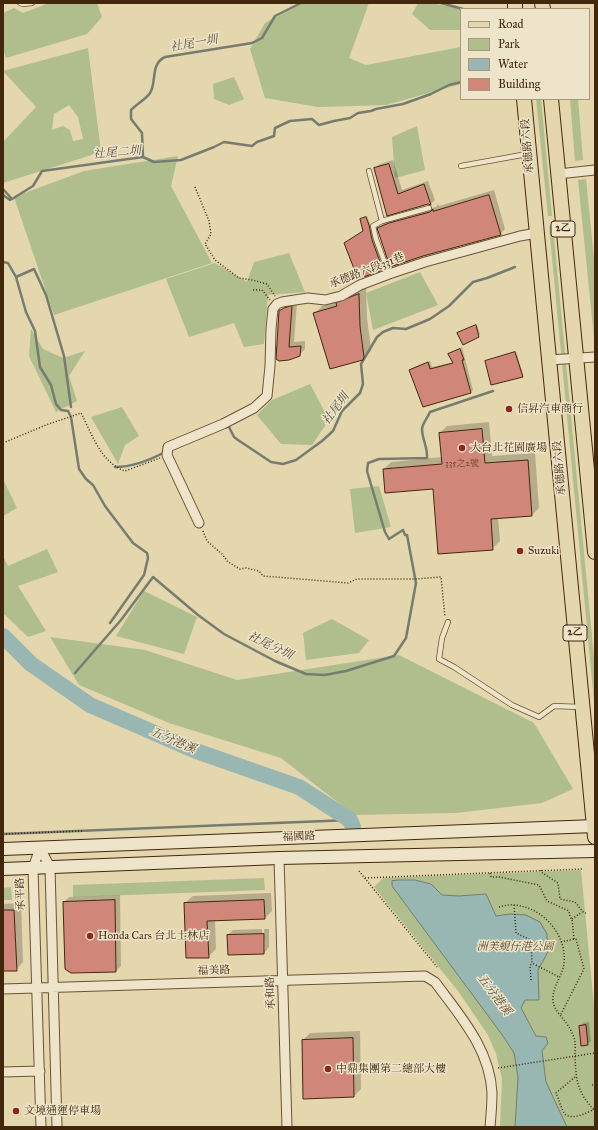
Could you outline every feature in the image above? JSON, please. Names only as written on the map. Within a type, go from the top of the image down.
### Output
[{"type":"main road","name":"承德路六段","points":[[524,100],[595,830]]},
{"type":"main road","name":"2乙","points":[[551,100],[595,552]]},
{"type":"street","points":[[558,174],[595,170]]},
{"type":"street","name":"承德路六段331巷","points":[[279,303],[308,298],[325,300],[341,296],[360,285],[425,262],[520,236],[537,233]]},
{"type":"street","points":[[200,523],[167,455],[168,447],[223,424],[254,408],[267,396],[273,309],[279,303]]},
{"type":"street","points":[[549,360],[595,357]]},
{"type":"street","name":"福國路","points":[[3,849],[595,830]]},
{"type":"street","points":[[40,848],[50,867],[57,1127]]},
{"type":"street","name":"承平路","points":[[40,848],[32,868],[41,1127]]},
{"type":"street","name":"福國路","points":[[3,869],[279,858],[595,851]]},
{"type":"street","name":"承和路","points":[[279,858],[287,1127]]},
{"type":"street","name":"福美路","points":[[3,989],[425,976],[435,982],[475,1037],[483,1053],[490,1076],[492,1093],[490,1127]]},
{"type":"street","points":[[3,1072],[40,1072]]},
{"type":"lane","points":[[20,3],[32,3]]},
{"type":"lane","points":[[461,166],[529,154]]},
{"type":"lane","points":[[370,171],[382,221]]},
{"type":"lane","points":[[389,274],[376,239],[373,226],[382,221],[429,208]]},
{"type":"lane","points":[[448,622],[442,638],[439,659],[454,667],[512,705],[539,717],[554,706],[582,707]]},
{"type":"path","points":[[195,187],[209,221],[211,234],[205,244],[215,260],[240,278],[267,284],[279,303]]},
{"type":"path","points":[[253,290],[262,290],[271,300],[279,303]]},
{"type":"path","points":[[3,443],[46,425],[82,413],[103,455],[117,469],[125,471],[167,455]]},
{"type":"path","points":[[200,523],[207,541],[222,554],[228,562],[240,569],[246,568],[259,571],[263,576],[348,583],[357,579],[415,579],[441,577],[445,616],[448,622]]},
{"type":"path","points":[[3,834],[82,831]]},
{"type":"path","points":[[365,878],[582,869]]},
{"type":"path","points":[[541,870],[541,872],[558,883],[560,898],[574,902],[584,913],[586,913]]},
{"type":"path","points":[[359,871],[437,967]]},
{"type":"path","points":[[490,872],[491,877],[499,877],[539,885],[547,902],[569,911],[572,919],[574,939],[576,939],[584,969],[560,1016]]},
{"type":"path","points":[[499,907],[514,905],[529,909],[543,916],[552,924],[561,942],[564,952],[564,965],[554,989],[553,1002],[556,1010],[567,1025],[574,1040],[576,1077],[582,1095],[595,1110],[577,1116],[570,1116],[565,1114],[556,1093],[576,1077]]},
{"type":"path","points":[[514,905],[516,933],[531,940],[531,980]]},
{"type":"path","points":[[572,919],[582,911]]},
{"type":"path","points":[[561,942],[574,939]]},
{"type":"path","points":[[532,963],[559,977]]},
{"type":"path","points":[[498,1068],[595,1053]]},
{"type":"green space","points":[[49,3],[97,3],[102,17],[87,34],[6,58],[3,50],[3,13],[14,8],[23,13]]},
{"type":"green space","points":[[303,3],[369,3],[349,58],[366,65],[460,47],[460,84],[386,105],[318,107],[265,98],[250,49],[265,23]]},
{"type":"green space","points":[[418,3],[430,3],[460,8],[460,30],[430,30],[412,14]]},
{"type":"green space","points":[[88,48],[101,152],[3,183],[3,142],[36,107],[3,71]],"holes":[[[69,105],[78,117],[83,139],[73,141],[70,130],[63,126],[52,130],[54,114]]]},
{"type":"green space","points":[[234,77],[244,99],[229,105],[214,99],[213,84]]},
{"type":"green space","points":[[536,100],[541,100],[552,216],[548,216]]},
{"type":"green space","points":[[570,100],[578,100],[583,160],[575,161]]},
{"type":"green space","points":[[417,126],[425,170],[395,178],[392,137]]},
{"type":"green space","points":[[178,156],[171,186],[212,263],[54,315],[14,197],[84,171]]},
{"type":"green space","points":[[586,179],[595,268],[594,338],[578,180]]},
{"type":"green space","points":[[549,226],[553,226],[595,668],[595,712]]},
{"type":"green space","points":[[289,253],[305,292],[268,295],[264,344],[244,347],[234,323],[189,337],[166,279],[215,263],[247,282],[254,262]]},
{"type":"green space","points":[[420,272],[438,305],[373,330],[366,293]]},
{"type":"green space","points":[[31,329],[43,349],[63,358],[85,351],[69,376],[77,401],[56,412],[29,356]]},
{"type":"green space","points":[[310,384],[329,420],[312,445],[281,444],[257,415],[272,400]]},
{"type":"green space","points":[[122,407],[139,436],[125,445],[118,464],[91,417]]},
{"type":"green space","points":[[3,479],[17,508],[3,516]]},
{"type":"green space","points":[[379,486],[391,527],[355,533],[350,489]]},
{"type":"green space","points":[[47,549],[58,572],[18,586],[46,631],[28,637],[3,613],[3,556],[8,566]]},
{"type":"green space","points":[[144,591],[197,617],[184,654],[116,636]]},
{"type":"green space","points":[[332,619],[369,640],[359,653],[306,660],[303,633]]},
{"type":"green space","points":[[50,637],[145,650],[237,680],[399,655],[534,723],[573,789],[542,803],[456,813],[354,815],[281,758],[169,723],[79,685]]},
{"type":"green space","name":"洲美蜆仔港公園","points":[[581,870],[595,1016],[595,1127],[500,1127],[502,1079],[496,1054],[488,1035],[458,991],[374,887],[383,878]]},
{"type":"green space","points":[[264,878],[265,890],[73,897],[73,885]]},
{"type":"green space","points":[[11,887],[12,900],[3,900],[3,888]]},
{"type":"water","points":[[415,880],[431,884],[442,895],[459,896],[486,894],[496,916],[510,914],[526,915],[540,922],[547,934],[548,952],[538,970],[539,1000],[525,1000],[521,1008],[536,1036],[546,1037],[548,1043],[542,1051],[546,1082],[567,1127],[515,1127],[518,1077],[514,1053],[392,886],[392,881]]},
{"type":"building","points":[[389,164],[398,194],[424,184],[431,205],[428,204],[387,216],[374,168]]},
{"type":"building","points":[[489,195],[501,235],[423,256],[390,267],[377,228],[389,223],[430,212],[433,209],[433,211]]},
{"type":"building","points":[[366,217],[372,240],[383,270],[358,279],[344,243],[363,231],[360,219]]},
{"type":"building","points":[[359,294],[363,360],[330,369],[313,313],[337,306],[336,303]]},
{"type":"building","points":[[292,306],[289,347],[301,346],[300,356],[289,360],[279,361],[276,359],[279,311]]},
{"type":"building","points":[[476,325],[479,337],[463,345],[457,333]]},
{"type":"building","points":[[460,349],[464,360],[462,360],[471,393],[423,407],[409,370],[428,362],[430,369],[453,363],[448,354]]},
{"type":"building","points":[[515,352],[523,377],[491,385],[485,361]]},
{"type":"building","points":[[482,429],[485,463],[528,460],[532,516],[491,519],[493,550],[438,554],[433,489],[385,493],[383,469],[442,464],[439,433]]},
{"type":"building","name":"Honda Cars 台北士林店","points":[[115,900],[116,972],[71,973],[65,969],[63,902]]},
{"type":"building","points":[[264,900],[265,919],[207,921],[209,958],[186,958],[184,903]]},
{"type":"building","points":[[3,910],[14,910],[17,971],[3,971]]},
{"type":"building","points":[[264,934],[264,954],[228,955],[227,935]]},
{"type":"building","points":[[586,1025],[588,1045],[581,1046],[579,1026]]},
{"type":"building","name":"中鼎集團第二總部大樓","points":[[353,1038],[354,1097],[303,1099],[302,1040]]},
{"type":"waterway","name":"社尾一圳","points":[[143,157],[142,133],[131,119],[131,110],[150,93],[157,64],[160,60],[165,57],[252,43],[262,38],[275,16],[301,3]]},
{"type":"waterway","name":"社尾一圳","points":[[441,3],[460,8]]},
{"type":"waterway","name":"社尾二圳","points":[[3,195],[10,200],[12,199],[33,186],[42,171],[143,157],[154,162],[181,160],[224,142],[252,146],[257,142],[274,136],[275,128],[290,121],[312,119],[319,125],[350,118],[358,113],[403,104],[431,94],[449,85],[460,82]]},
{"type":"waterway","name":"社尾二圳","points":[[3,189],[12,199]]},
{"type":"waterway","points":[[3,262],[8,263],[16,277],[26,312],[35,331],[40,367],[51,385],[56,404],[61,410],[68,411],[71,417],[79,469],[86,479],[93,485],[105,506],[133,543],[147,553],[148,558],[144,575],[110,623]]},
{"type":"waterway","name":"社尾圳","points":[[226,426],[228,425],[234,437],[271,462],[283,464],[296,460],[333,431],[342,411],[360,393],[363,384],[361,364],[377,337],[383,332],[393,328],[406,329],[430,319],[449,306],[473,282],[515,267]]},
{"type":"waterway","points":[[16,277],[34,269],[46,295],[64,356],[71,407]]},
{"type":"waterway","name":"社尾分圳","points":[[75,673],[121,620],[153,577],[198,615],[224,634],[275,661],[306,674],[325,675],[346,671],[394,656],[406,638],[416,583],[407,535],[405,535],[403,530],[389,539],[385,532],[367,471],[368,463],[379,459],[427,458],[422,429],[430,412],[493,391]]},
{"type":"waterway","name":"社尾圳","points":[[115,467],[128,466],[153,458],[165,452]]},
{"type":"waterway","name":"五分港溪","points":[[3,636],[31,664],[90,705],[196,751],[299,787],[350,820],[353,827]]},
{"type":"waterway","points":[[3,834],[350,820]]},
{"type":"place","name":"信昇汽車商行","points":[[509,409]]},
{"type":"place","name":"大台北花園廣場","points":[[462,448]]},
{"type":"place","name":"Suzuki","points":[[520,551]]},
{"type":"place","name":"Honda Cars 台北士林店","points":[[90,936]]},
{"type":"place","name":"中鼎集團第二總部大樓","points":[[328,1069]]},
{"type":"place","name":"文境通運停車場","points":[[16,1111]]}]
